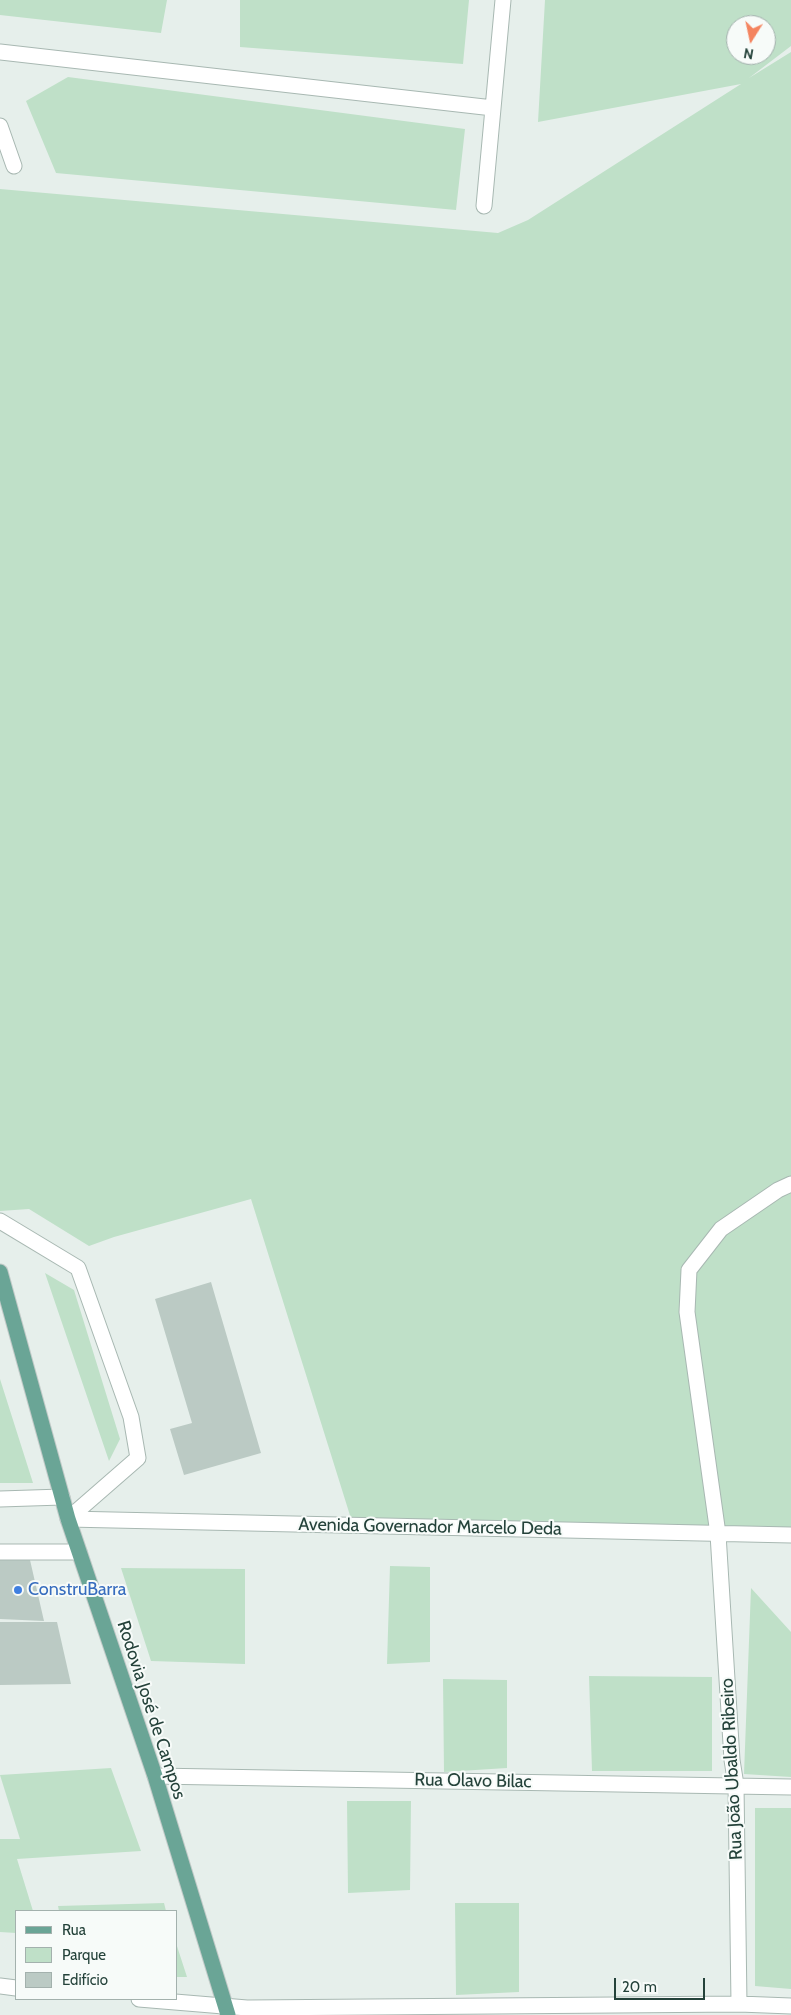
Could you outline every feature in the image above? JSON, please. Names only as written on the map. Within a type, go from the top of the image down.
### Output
[{"type":"main road","name":"Rodovia José de Campos","points":[[0,1272],[68,1519],[155,1776],[226,2011]]},
{"type":"street","points":[[484,206],[503,0]]},
{"type":"street","points":[[0,52],[493,108]]},
{"type":"street","points":[[0,126],[14,166]]},
{"type":"street","name":"Rua João Ubaldo Ribeiro","points":[[740,2004],[736,1785],[732,1760],[718,1534],[687,1312],[689,1270],[721,1229],[778,1190],[791,1184]]},
{"type":"street","points":[[0,1222],[78,1268],[135,1434],[138,1458],[68,1519]]},
{"type":"street","points":[[0,1499],[62,1497]]},
{"type":"street","name":"Avenida Governador Marcelo Deda","points":[[68,1519],[791,1535]]},
{"type":"street","points":[[0,1552],[79,1552]]},
{"type":"street","name":"Rua Olavo Bilac","points":[[155,1776],[791,1787]]},
{"type":"street","points":[[0,1986],[15,1988]]},
{"type":"street","points":[[146,2000],[226,2011],[740,2004],[791,2006]]},
{"type":"green space","points":[[0,0],[167,0],[161,33],[0,15]]},
{"type":"green space","points":[[240,0],[469,0],[463,64],[240,47]]},
{"type":"green space","points":[[545,0],[791,0],[791,46],[776,57],[776,15],[726,15],[726,65],[766,65],[749,78],[770,65],[776,65],[776,61],[791,52],[791,1528],[353,1525],[251,1199],[114,1237],[89,1246],[29,1209],[0,1211],[0,189],[498,233],[528,220],[741,84],[538,122]]},
{"type":"green space","points":[[68,77],[465,129],[456,210],[56,173],[26,101]]},
{"type":"green space","points":[[45,1273],[74,1290],[120,1439],[109,1461]]},
{"type":"green space","points":[[0,1379],[33,1483],[0,1483]]},
{"type":"green space","points":[[390,1566],[430,1567],[430,1662],[387,1664]]},
{"type":"green space","points":[[121,1568],[245,1569],[245,1664],[151,1661]]},
{"type":"green space","points":[[751,1588],[791,1632],[791,1777],[744,1774]]},
{"type":"green space","points":[[589,1676],[712,1677],[712,1771],[592,1771]]},
{"type":"green space","points":[[443,1679],[507,1680],[507,1768],[444,1772]]},
{"type":"green space","points":[[111,1768],[141,1851],[17,1859],[33,1910],[15,1910],[15,1933],[0,1932],[0,1839],[20,1839],[0,1775]]},
{"type":"green space","points":[[347,1801],[411,1801],[410,1890],[348,1893]]},
{"type":"green space","points":[[755,1808],[791,1808],[791,1989],[755,1986]]},
{"type":"green space","points":[[164,1903],[166,1910],[59,1910],[58,1906]]},
{"type":"green space","points":[[455,1903],[519,1903],[519,1992],[456,1995]]},
{"type":"green space","points":[[178,1949],[187,1977],[178,1977]]},
{"type":"building","points":[[211,1282],[261,1453],[184,1475],[170,1429],[192,1423],[155,1299]]},
{"type":"building","name":"ConstruBarra","points":[[0,1560],[30,1560],[44,1621],[0,1619]]},
{"type":"building","points":[[0,1622],[57,1622],[71,1684],[0,1685]]},
{"type":"place","name":"ConstruBarra","points":[[18,1590]]}]
